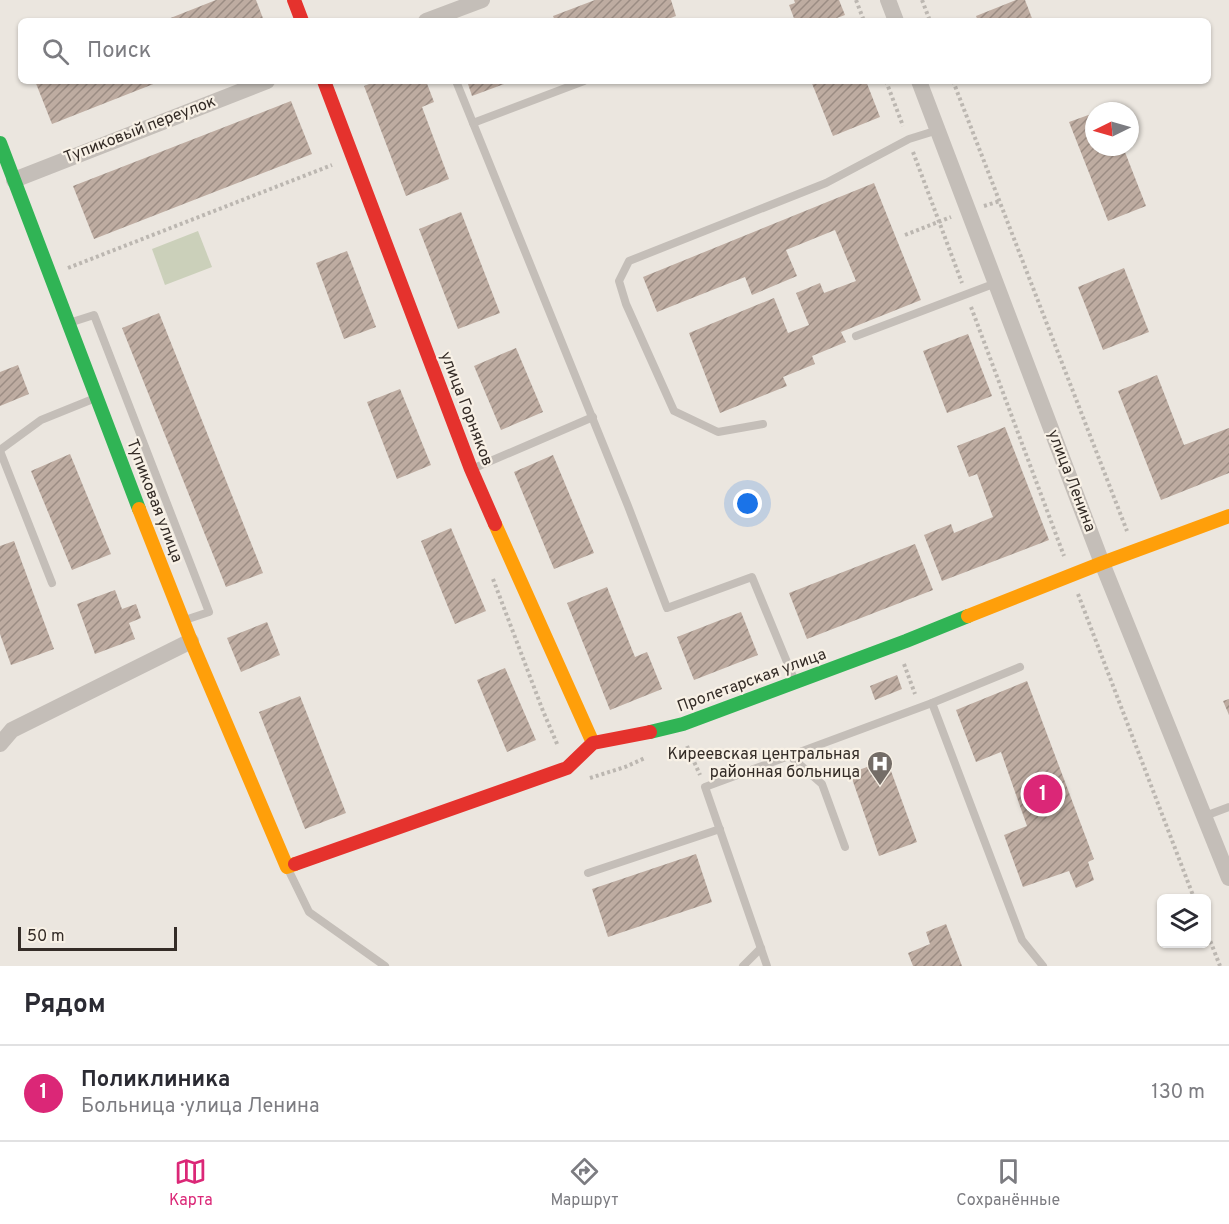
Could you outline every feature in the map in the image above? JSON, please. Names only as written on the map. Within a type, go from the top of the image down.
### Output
[{"type":"main road","points":[[294,0],[301,18]]},
{"type":"main road","name":"улица Горняков","points":[[325,84],[471,469],[593,743]]},
{"type":"main road","name":"Тупиковая улица","points":[[0,143],[183,621],[287,867]]},
{"type":"main road","name":"Пролетарская улица","points":[[593,743],[683,724],[906,641],[1102,563],[1229,516]]},
{"type":"main road","points":[[287,867],[567,768],[593,743]]},
{"type":"street","points":[[435,18],[482,0]]},
{"type":"street","points":[[888,0],[895,18]]},
{"type":"street","name":"Тупиковый переулок","points":[[14,180],[259,84]]},
{"type":"street","name":"улица Ленина","points":[[920,84],[1102,563],[1229,878]]},
{"type":"street","points":[[0,744],[12,730],[191,641]]},
{"type":"lane","points":[[457,84],[667,608],[752,577],[796,682]]},
{"type":"lane","points":[[473,123],[576,84]]},
{"type":"lane","points":[[762,424],[718,432],[674,411],[626,304],[620,281],[630,261],[825,183],[909,140],[938,130]]},
{"type":"lane","points":[[856,336],[996,283]]},
{"type":"lane","points":[[68,323],[94,315],[103,337],[209,612],[183,621]]},
{"type":"lane","points":[[52,583],[0,451],[41,420],[96,398]]},
{"type":"lane","points":[[471,469],[592,417]]},
{"type":"lane","points":[[767,966],[705,787],[932,703],[1020,667]]},
{"type":"lane","points":[[932,703],[1022,940],[1043,966]]},
{"type":"lane","points":[[790,756],[822,784],[845,847]]},
{"type":"lane","points":[[1204,816],[1229,807]]},
{"type":"lane","points":[[588,873],[720,829]]},
{"type":"lane","points":[[287,867],[309,912],[385,966]]},
{"type":"lane","points":[[743,966],[760,948]]},
{"type":"path","points":[[856,0],[863,18]]},
{"type":"path","points":[[922,0],[929,18]]},
{"type":"path","points":[[887,84],[1192,894]]},
{"type":"path","points":[[954,84],[1134,551]]},
{"type":"path","points":[[50,275],[333,165],[329,155]]},
{"type":"path","points":[[490,570],[543,711],[573,783],[625,767],[655,753]]},
{"type":"path","points":[[903,661],[920,707]]},
{"type":"path","points":[[686,742],[705,787]]},
{"type":"path","points":[[1211,943],[1220,966]]},
{"type":"green space","points":[[198,231],[212,267],[165,285],[152,249]]},
{"type":"building","points":[[216,0],[256,0],[263,18],[171,18]]},
{"type":"building","points":[[595,0],[671,0],[676,16],[671,18],[554,18],[553,16]]},
{"type":"building","points":[[794,0],[839,0],[845,15],[837,18],[794,18],[789,5],[795,3]]},
{"type":"building","points":[[1016,0],[1025,0],[1032,18],[977,18],[976,16]]},
{"type":"building","points":[[36,84],[153,84],[52,124]]},
{"type":"building","points":[[369,84],[427,84],[434,102],[422,107],[449,179],[406,196],[364,86]]},
{"type":"building","points":[[468,84],[504,84],[472,96]]},
{"type":"building","points":[[812,84],[867,84],[880,117],[833,136]]},
{"type":"building","points":[[291,101],[312,154],[94,239],[73,186]]},
{"type":"building","points":[[1085,116],[1085,156],[1127,156],[1146,206],[1108,221],[1069,122]]},
{"type":"building","points":[[874,183],[921,300],[841,332],[846,342],[812,356],[815,364],[783,377],[787,386],[720,413],[689,333],[774,298],[788,333],[809,325],[796,293],[820,283],[824,293],[856,281],[835,230],[786,250],[797,276],[752,295],[745,277],[657,312],[643,277]]},
{"type":"building","points":[[461,212],[500,313],[458,329],[419,229]]},
{"type":"building","points":[[347,251],[376,327],[344,339],[316,263]]},
{"type":"building","points":[[1124,268],[1149,332],[1103,350],[1078,287]]},
{"type":"building","points":[[159,313],[263,573],[226,587],[122,328]]},
{"type":"building","points":[[968,334],[992,396],[947,413],[923,351]]},
{"type":"building","points":[[516,348],[543,412],[501,430],[474,366]]},
{"type":"building","points":[[18,365],[29,394],[0,406],[0,372]]},
{"type":"building","points":[[1157,375],[1184,445],[1229,428],[1229,473],[1161,500],[1118,391]]},
{"type":"building","points":[[400,389],[431,465],[397,479],[367,402]]},
{"type":"building","points":[[1005,427],[1049,540],[942,581],[924,535],[951,524],[954,533],[993,517],[977,474],[969,477],[957,446]]},
{"type":"building","points":[[70,454],[111,554],[72,570],[31,471]]},
{"type":"building","points":[[553,455],[594,553],[554,569],[514,472]]},
{"type":"building","points":[[451,528],[486,611],[455,624],[421,541]]},
{"type":"building","points":[[14,541],[54,649],[11,665],[0,634],[0,546]]},
{"type":"building","points":[[915,544],[933,590],[807,639],[789,593]]},
{"type":"building","points":[[607,587],[635,657],[647,652],[662,689],[610,710],[567,603]]},
{"type":"building","points":[[115,590],[122,609],[136,604],[141,618],[129,623],[135,639],[95,654],[77,604]]},
{"type":"building","points":[[741,612],[758,655],[694,680],[677,637]]},
{"type":"building","points":[[267,622],[280,655],[241,672],[227,638]]},
{"type":"building","points":[[505,668],[536,740],[507,752],[477,680]]},
{"type":"building","points":[[897,675],[902,689],[875,700],[870,686]]},
{"type":"building","points":[[1027,681],[1094,859],[1088,862],[1094,880],[1076,888],[1069,871],[1023,887],[1004,835],[1027,826],[1001,752],[976,762],[956,710]]},
{"type":"building","points":[[300,696],[346,813],[305,829],[259,712]]},
{"type":"building","points":[[1229,699],[1229,715],[1223,701]]},
{"type":"building","points":[[887,760],[917,842],[879,856],[850,773]]},
{"type":"building","points":[[696,854],[712,902],[608,937],[592,889]]},
{"type":"building","points":[[946,924],[962,966],[913,966],[908,953],[930,944],[926,932]]},
{"type":"traffic: fast","points":[[0,143],[139,509]]},
{"type":"traffic: fast","points":[[650,732],[683,724],[968,616]]},
{"type":"traffic: slow","points":[[139,509],[191,641],[287,867],[295,864]]},
{"type":"traffic: slow","points":[[968,616],[1229,516]]},
{"type":"traffic: slow","points":[[495,524],[593,743]]},
{"type":"traffic: jam","points":[[294,0],[301,18]]},
{"type":"traffic: jam","points":[[325,84],[471,469],[495,524]]},
{"type":"traffic: jam","points":[[295,864],[567,768],[593,743],[650,732]]},
{"type":"place","name":"Киреевская центральная районная больница","points":[[880,787]]},
{"type":"place","name":"Поликлиника","points":[[1043,794]]}]
